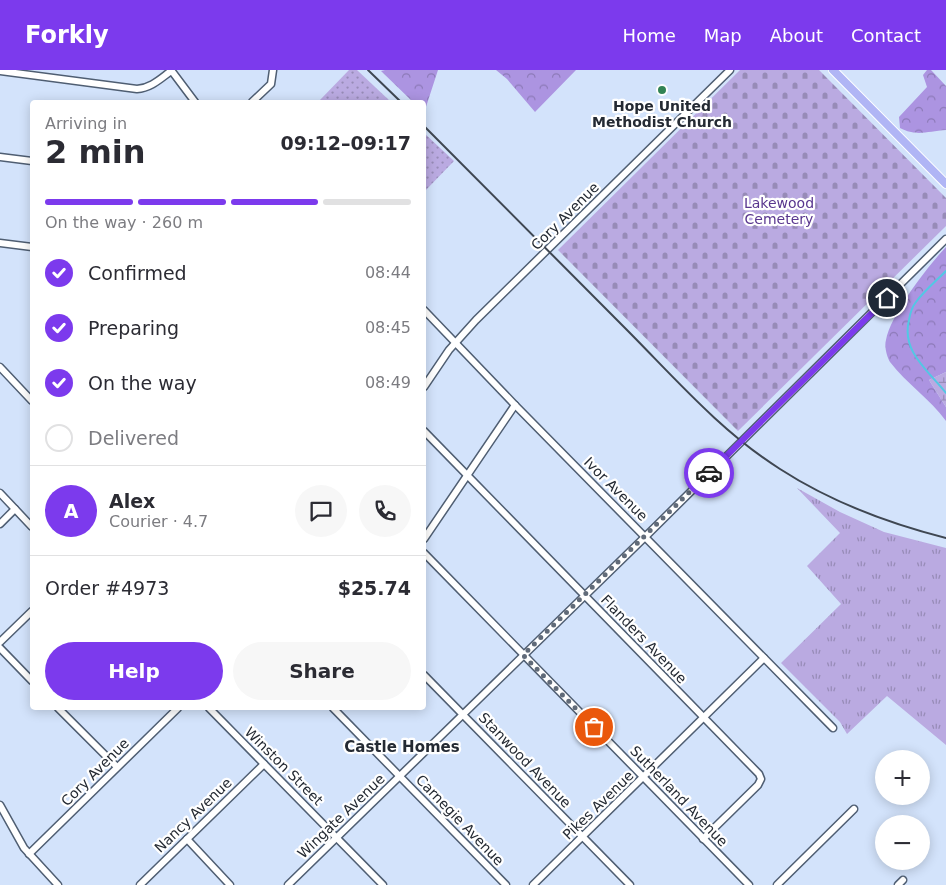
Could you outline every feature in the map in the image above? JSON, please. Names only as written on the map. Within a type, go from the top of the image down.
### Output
[{"type":"main road","points":[[833,70],[946,184]]},
{"type":"street","points":[[0,71],[137,89],[154,84],[171,70],[194,100]]},
{"type":"street","points":[[254,100],[271,84],[274,70]]},
{"type":"street","name":"Cory Avenue","points":[[426,384],[456,342],[495,301],[730,70]]},
{"type":"street","points":[[0,157],[30,161]]},
{"type":"street","name":"Wingate Avenue","points":[[288,885],[646,536],[946,239]]},
{"type":"street","points":[[0,243],[30,247]]},
{"type":"street","name":"Ivor Avenue","points":[[426,312],[833,728]]},
{"type":"street","points":[[0,367],[30,399]]},
{"type":"street","points":[[426,536],[466,474],[515,405]]},
{"type":"street","name":"Flanders Avenue","points":[[426,433],[757,772],[761,779],[758,785],[703,839]]},
{"type":"street","points":[[0,493],[30,524]]},
{"type":"street","points":[[0,524],[15,509]]},
{"type":"street","name":"Sutherland Avenue","points":[[426,555],[749,885]]},
{"type":"street","points":[[0,642],[30,613]]},
{"type":"street","points":[[0,648],[30,679]]},
{"type":"street","name":"Pikes Avenue","points":[[533,885],[764,658]]},
{"type":"street","name":"Stanwood Avenue","points":[[426,677],[630,885]]},
{"type":"street","points":[[60,710],[117,767]]},
{"type":"street","name":"Cory Avenue","points":[[29,854],[176,710]]},
{"type":"street","name":"Winston Street","points":[[210,710],[383,885]]},
{"type":"street","name":"Carnegie Avenue","points":[[335,710],[506,885]]},
{"type":"street","name":"Nancy Avenue","points":[[140,885],[264,764]]},
{"type":"street","points":[[0,805],[29,854],[58,885]]},
{"type":"street","points":[[777,885],[854,809]]},
{"type":"street","points":[[187,839],[230,885]]},
{"type":"green space","points":[[349,70],[357,70],[389,100],[320,100]]},
{"type":"green space","points":[[438,70],[426,107],[426,100],[411,100],[381,71]]},
{"type":"green space","points":[[496,70],[576,70],[535,112],[507,79]]},
{"type":"green space","name":"Lakewood Cemetery","points":[[740,70],[819,70],[946,198],[946,226],[738,431],[558,250]]},
{"type":"green space","points":[[927,70],[931,70],[946,86],[946,130],[923,133],[906,131],[900,128],[899,117],[927,87],[923,75]]},
{"type":"green space","points":[[426,135],[454,161],[426,190]]},
{"type":"green space","points":[[946,247],[946,372],[929,380],[946,407],[946,421],[890,362],[885,345],[889,329],[902,304],[929,266]]},
{"type":"green space","points":[[946,372],[946,407],[929,380]]},
{"type":"green space","points":[[797,488],[840,512],[884,532],[946,548],[946,745],[887,696],[847,734],[840,722],[781,663],[841,604],[807,566],[840,533]]},
{"type":"waterway","points":[[946,271],[926,290],[912,308],[908,331],[909,342],[918,360],[946,393]]},
{"type":"railway","points":[[368,70],[399,100]]},
{"type":"railway","points":[[426,128],[679,383],[737,438],[780,469],[819,492],[902,526],[946,538]]},
{"type":"way so far","points":[[594,727],[523,655],[709,473]]},
{"type":"place","name":"Hope United Methodist Church","points":[[662,90]]},
{"type":"district","name":"Castle Homes","points":[[402,747]]},
{"type":"route","points":[[709,473],[887,298]]}]
